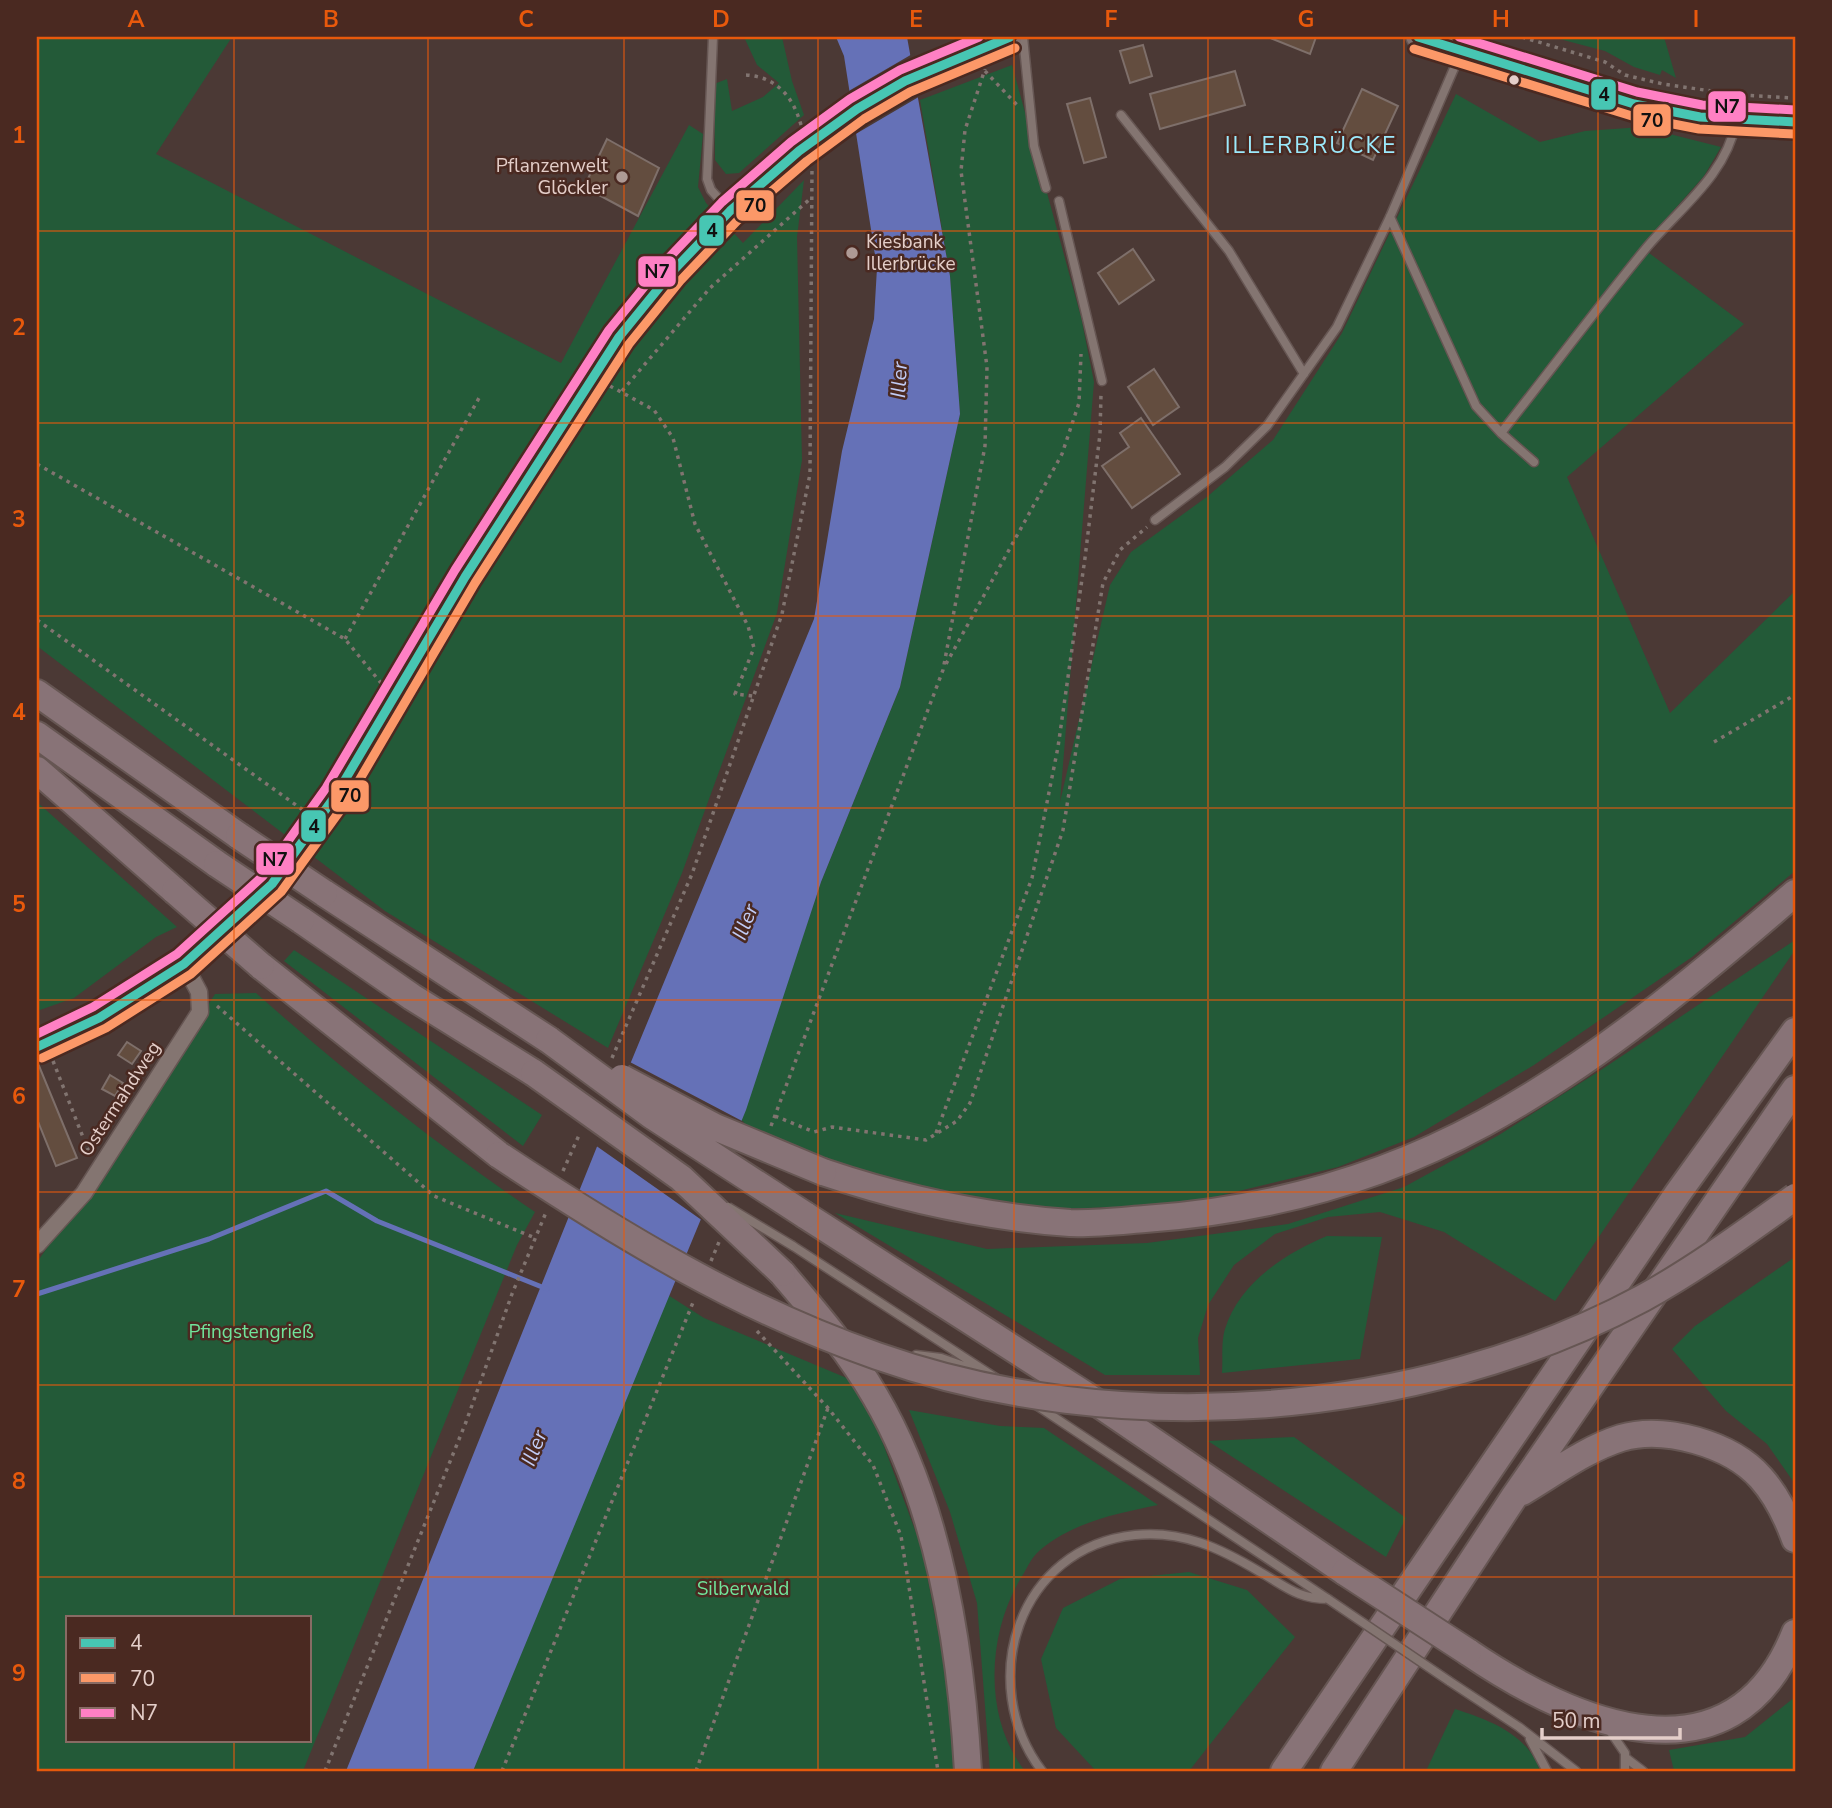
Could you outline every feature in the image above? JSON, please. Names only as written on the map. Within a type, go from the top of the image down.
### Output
[{"type":"highway","points":[[37,693],[239,836],[548,1040],[651,1115],[1084,1394],[1511,1682],[1545,1699],[1629,1729],[1679,1730],[1726,1716],[1747,1703],[1785,1659],[1795,1633]]},
{"type":"highway","points":[[37,735],[412,998],[534,1073],[681,1178],[782,1273],[849,1354],[877,1398],[909,1471],[930,1533],[954,1634],[965,1713],[968,1771]]},
{"type":"highway","points":[[37,769],[261,966],[499,1155],[668,1262],[797,1325],[878,1357],[999,1390],[1065,1401],[1163,1408],[1265,1405],[1331,1398],[1437,1376],[1497,1358],[1576,1329],[1642,1298],[1701,1263],[1795,1197]]},
{"type":"highway","points":[[548,1040],[715,1127],[822,1172],[944,1206],[994,1215],[1072,1223],[1196,1216],[1298,1196],[1423,1153],[1485,1122],[1586,1059],[1651,1013],[1795,893]]},
{"type":"highway","points":[[1284,1768],[1678,1193],[1795,1031]]},
{"type":"highway","points":[[1334,1771],[1349,1759],[1514,1497],[1795,1089]]},
{"type":"highway","points":[[1514,1497],[1599,1446],[1625,1437],[1682,1436],[1709,1445],[1759,1475],[1786,1515],[1795,1539]]},
{"type":"main road","points":[[37,1047],[99,1018],[184,964],[272,884],[312,812],[395,695],[465,578],[592,378],[619,337],[671,272],[730,211],[805,155],[811,130],[905,81],[984,53],[1010,37]]},
{"type":"main road","points":[[1418,37],[1463,44],[1634,104],[1736,120],[1795,122]]},
{"type":"street","points":[[184,964],[200,992]]},
{"type":"street","name":"Ostermahdweg","points":[[37,1245],[84,1192],[102,1166],[200,1012],[200,992]]},
{"type":"lane","points":[[713,37],[707,179],[711,190],[730,211]]},
{"type":"lane","points":[[1023,37],[1034,146],[1046,188]]},
{"type":"lane","points":[[1155,520],[1225,467],[1259,435],[1337,327],[1390,217],[1463,44]]},
{"type":"lane","points":[[1121,115],[1229,250],[1304,374]]},
{"type":"lane","points":[[1501,433],[1649,246],[1712,175],[1726,156],[1736,120]]},
{"type":"lane","points":[[1059,201],[1102,381]]},
{"type":"lane","points":[[1390,217],[1476,406],[1534,462]]},
{"type":"lane","points":[[681,1178],[793,1246],[1001,1382],[1519,1727],[1576,1771]]},
{"type":"lane","points":[[824,1324],[873,1345],[901,1352]]},
{"type":"lane","points":[[910,1354],[965,1365],[1001,1382]]},
{"type":"lane","points":[[1042,1771],[1016,1723],[1009,1686],[1010,1657],[1017,1629],[1029,1604],[1049,1577],[1074,1558],[1118,1538],[1164,1534],[1220,1549],[1307,1599],[1328,1599]]},
{"type":"lane","points":[[1600,1720],[1620,1743],[1626,1758],[1625,1771]]},
{"type":"lane","points":[[1519,1727],[1538,1750],[1547,1771]]},
{"type":"lane","points":[[1626,1758],[1643,1771]]},
{"type":"path","points":[[1522,37],[1605,62],[1625,75],[1663,84],[1739,95],[1795,98]]},
{"type":"path","points":[[1538,52],[1541,43]]},
{"type":"path","points":[[943,670],[985,446],[987,367],[961,171],[965,131],[985,71],[984,53]]},
{"type":"path","points":[[1580,64],[1583,54]]},
{"type":"path","points":[[985,71],[1030,119]]},
{"type":"path","points":[[746,75],[765,76],[788,95],[811,130]]},
{"type":"path","points":[[611,1062],[692,874],[782,614],[810,474],[813,171],[805,155]]},
{"type":"path","points":[[622,391],[710,288],[811,198]]},
{"type":"path","points":[[1082,352],[1079,403],[1062,454],[943,670],[775,1116],[814,1132],[832,1127],[926,1140],[957,1121],[970,1103],[1063,830],[1103,583],[1120,550],[1155,520]]},
{"type":"path","points":[[592,378],[622,391],[654,410],[673,438],[695,524],[718,573],[748,626],[754,648],[735,694],[753,696]]},
{"type":"path","points":[[936,1134],[1032,878],[1058,747],[1085,558],[1100,434],[1102,381]]},
{"type":"path","points":[[345,639],[480,398]]},
{"type":"path","points":[[37,464],[345,639],[395,695]]},
{"type":"path","points":[[37,620],[312,812]]},
{"type":"path","points":[[1714,742],[1795,695]]},
{"type":"path","points":[[200,992],[435,1196],[535,1238]]},
{"type":"path","points":[[55,1066],[86,1150],[102,1166]]},
{"type":"path","points":[[562,1175],[583,1125]]},
{"type":"path","points":[[325,1771],[466,1422],[512,1294],[551,1200]]},
{"type":"path","points":[[502,1771],[691,1305]]},
{"type":"path","points":[[748,1322],[828,1408],[873,1465],[901,1536],[938,1771]]},
{"type":"path","points":[[696,1771],[828,1408]]},
{"type":"green space","points":[[37,37],[232,37],[156,154],[561,363],[689,125],[703,134],[698,187],[706,203],[743,243],[804,180],[797,237],[802,460],[777,613],[682,873],[608,1048],[385,911],[37,646]]},
{"type":"green space","points":[[744,37],[782,37],[792,81],[804,115],[739,173],[726,174],[715,160],[714,84],[727,79],[732,111],[763,97],[779,83],[757,65]]},
{"type":"green space","points":[[1552,37],[1664,37],[1676,78],[1662,70],[1660,75],[1634,67],[1605,51]]},
{"type":"green space","points":[[1012,65],[1081,317],[1094,382],[1060,802],[1110,585],[1131,552],[1208,496],[1273,440],[1342,333],[1456,94],[1540,142],[1585,131],[1642,127],[1721,147],[1704,176],[1641,247],[1744,324],[1567,477],[1670,713],[1795,591],[1795,871],[1692,957],[1534,1065],[1414,1137],[1338,1167],[1181,1205],[1054,1209],[929,1191],[843,1168],[740,1123],[821,882],[900,687],[960,414],[950,276],[920,100]]},
{"type":"green space","points":[[37,802],[177,927],[156,937],[74,998],[37,1011]]},
{"type":"green space","points":[[1795,940],[1795,950],[1555,1301],[1444,1232],[1380,1212],[1328,1217],[1275,1234],[1234,1265],[1208,1305],[1198,1338],[1200,1375],[1105,1375],[835,1213],[987,1249],[1147,1243],[1288,1224],[1404,1187],[1499,1135]]},
{"type":"green space","points":[[294,950],[542,1115],[523,1146],[284,961]]},
{"type":"green space","name":"Pfingstengrieß","points":[[256,993],[392,1107],[535,1212],[517,1245],[303,1771],[37,1771],[37,1262],[104,1168],[215,994]]},
{"type":"green space","points":[[1327,1236],[1382,1237],[1360,1359],[1222,1373],[1225,1329],[1241,1297],[1280,1261]]},
{"type":"green space","points":[[1795,1257],[1795,1484],[1767,1444],[1726,1411],[1672,1349],[1695,1326]]},
{"type":"green space","name":"Silberwald","points":[[668,1295],[704,1318],[861,1384],[922,1549],[950,1694],[955,1771],[473,1771]]},
{"type":"green space","points":[[909,1410],[1000,1426],[1044,1428],[1158,1505],[1095,1520],[1052,1541],[1034,1556],[1012,1596],[1002,1620],[994,1673],[1001,1725],[1011,1749],[1025,1771],[990,1771],[977,1603],[950,1512]]},
{"type":"green space","points":[[1294,1437],[1406,1518],[1386,1557],[1208,1441]]},
{"type":"green space","points":[[1189,1572],[1247,1590],[1295,1637],[1189,1771],[1096,1771],[1056,1728],[1041,1659],[1063,1608],[1120,1579]]},
{"type":"green space","points":[[1795,1697],[1795,1771],[1674,1771],[1669,1750],[1745,1737]]},
{"type":"green space","points":[[1455,1709],[1494,1724],[1517,1738],[1534,1758],[1540,1771],[1426,1771]]},
{"type":"water","name":"Iller","points":[[836,37],[907,37],[950,276],[960,414],[900,687],[821,882],[746,1110],[473,1771],[346,1771],[631,1062],[814,619],[842,451],[874,319],[877,268],[844,56]]},
{"type":"pier","points":[[914,53],[922,95],[854,135],[847,92]]},
{"type":"pier","points":[[628,1061],[744,1122],[703,1221],[595,1145]]},
{"type":"building","points":[[1268,37],[1316,37],[1310,54]]},
{"type":"building","points":[[1143,45],[1152,76],[1130,83],[1120,51]]},
{"type":"building","points":[[1235,71],[1245,105],[1160,129],[1150,94]]},
{"type":"building","points":[[1362,89],[1398,106],[1373,160],[1337,143]]},
{"type":"building","points":[[1090,98],[1106,157],[1084,163],[1067,104]]},
{"type":"building","name":"Pflanzenwelt Glöckler","points":[[607,139],[659,168],[638,216],[584,187]]},
{"type":"building","points":[[1133,249],[1154,280],[1119,304],[1098,273]]},
{"type":"building","points":[[1154,369],[1179,407],[1153,425],[1128,387]]},
{"type":"building","points":[[1141,418],[1180,474],[1132,508],[1102,466],[1129,447],[1120,433]]},
{"type":"building","points":[[127,1042],[141,1051],[132,1064],[118,1055]]},
{"type":"building","points":[[37,1061],[77,1158],[56,1166],[37,1119]]},
{"type":"building","points":[[110,1075],[123,1083],[115,1096],[102,1089]]},
{"type":"waterway","points":[[37,1294],[209,1239],[326,1191],[377,1221],[547,1289]]},
{"type":"transit line","name":"N7","points":[[37,1034],[93,1007],[177,954],[263,876],[326,788],[455,570],[609,330],[662,265],[722,202],[791,142],[850,99],[900,70],[979,37]]},
{"type":"transit line","name":"4","points":[[37,1047],[99,1018],[184,964],[272,884],[336,795],[465,577],[619,337],[671,273],[730,211],[799,151],[857,109],[905,81],[1010,37]]},
{"type":"transit line","name":"4","points":[[1418,37],[1634,104],[1700,117],[1795,122]]},
{"type":"transit line","name":"N7","points":[[1459,37],[1637,92],[1702,105],[1795,110]]},
{"type":"transit line","name":"70","points":[[42,1058],[106,1028],[191,974],[281,892],[347,801],[475,583],[629,344],[680,281],[738,220],[807,161],[864,119],[910,92],[1015,48]]},
{"type":"transit line","name":"70","points":[[1414,49],[1632,116],[1699,129],[1794,134]]},
{"type":"place","name":"Pflanzenwelt Glöckler","points":[[622,177]]},
{"type":"place","name":"Kiesbank Illerbrücke","points":[[852,253]]},
{"type":"district","name":"ILLERBRÜCKE","points":[[1311,145]]}]
